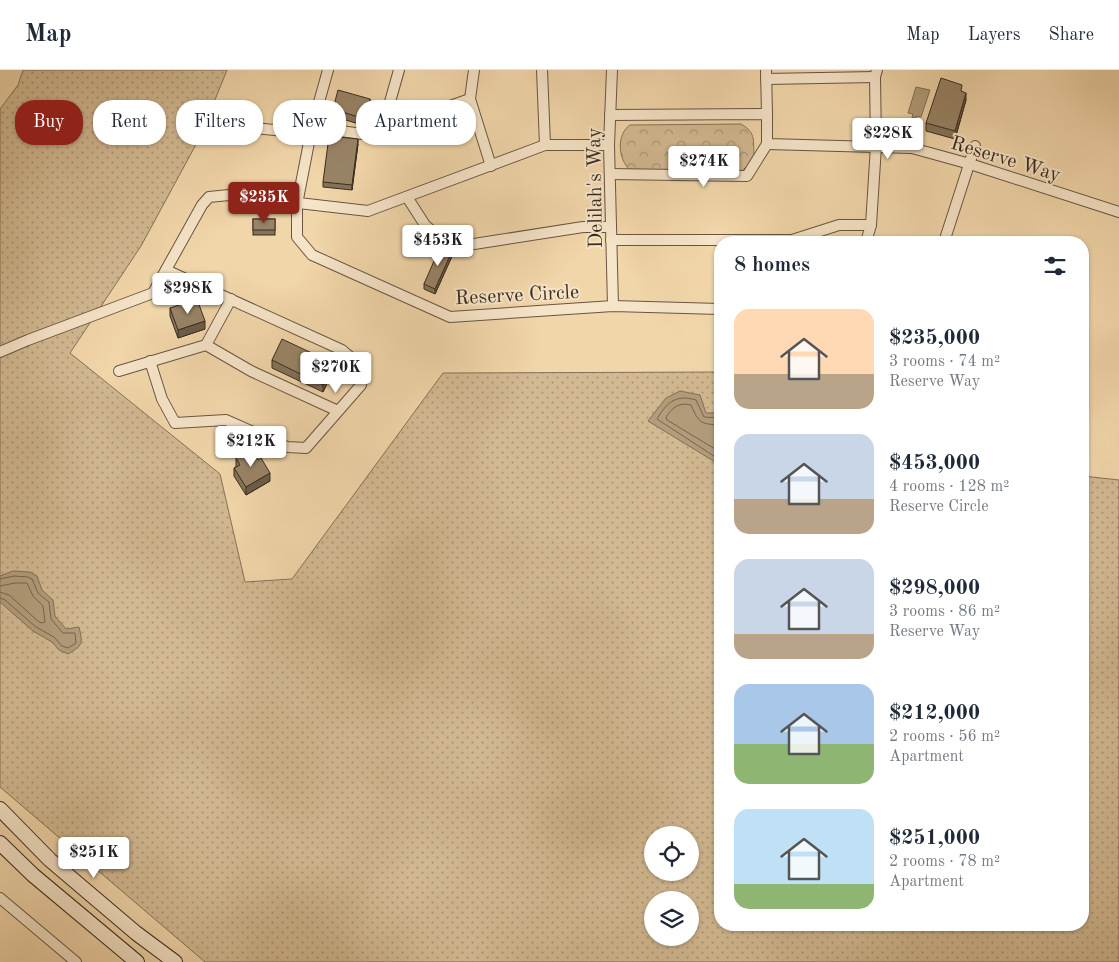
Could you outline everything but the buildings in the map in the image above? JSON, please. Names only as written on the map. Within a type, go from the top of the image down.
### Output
[{"type":"street","name":"Reserve Circle","points":[[320,100],[328,70]]},
{"type":"street","points":[[391,100],[400,70]]},
{"type":"street","points":[[474,70],[470,99],[490,166]]},
{"type":"street","points":[[542,70],[545,145]]},
{"type":"street","name":"Delilah's Way","points":[[612,70],[609,145],[613,306]]},
{"type":"street","points":[[610,174],[747,176],[767,144],[766,75],[876,74],[876,146],[871,225],[868,236]]},
{"type":"street","points":[[610,115],[767,114]]},
{"type":"street","name":"Reserve Way","points":[[767,144],[912,148],[970,164],[1119,212]]},
{"type":"street","name":"Reserve Circle","points":[[308,145],[297,204],[297,237],[312,255],[450,317],[613,306],[714,309]]},
{"type":"street","points":[[0,352],[153,293],[202,205],[209,197],[229,195],[368,211],[545,145],[609,145]]},
{"type":"street","points":[[946,236],[975,146]]},
{"type":"street","points":[[407,197],[425,225],[446,243],[474,244],[583,227],[611,227]]},
{"type":"street","points":[[805,236],[839,225],[871,225]]},
{"type":"street","points":[[612,240],[714,240]]},
{"type":"street","points":[[150,361],[162,399],[176,423],[226,420],[287,447],[306,448],[361,385],[361,366],[342,350],[166,270]]},
{"type":"street","points":[[206,346],[231,299]]},
{"type":"street","points":[[119,370],[206,346],[251,370],[338,411]]},
{"type":"street","points":[[0,809],[50,860],[136,933],[175,962]]},
{"type":"street","points":[[0,843],[33,875],[137,962]]},
{"type":"street","points":[[0,898],[76,962]]},
{"type":"green space","points":[[23,70],[227,70],[215,100],[176,100],[176,145],[196,145],[141,246],[70,353],[220,474],[245,582],[292,579],[443,373],[714,372],[714,931],[1089,931],[1089,477],[1119,480],[1119,962],[205,962],[0,787],[0,109],[18,85]]},
{"type":"green space","points":[[741,124],[750,131],[754,148],[754,159],[742,171],[644,172],[630,170],[621,154],[622,135],[630,125]]},
{"type":"water","points":[[916,87],[930,90],[921,117],[917,116],[916,118],[912,117],[913,114],[908,113]]},
{"type":"water","points":[[680,391],[700,395],[706,413],[714,413],[714,461],[648,421],[666,398]]},
{"type":"water","points":[[13,571],[30,572],[37,576],[42,590],[53,600],[55,616],[66,629],[79,627],[81,644],[77,648],[68,654],[59,650],[52,642],[33,631],[0,602],[0,576]]}]
